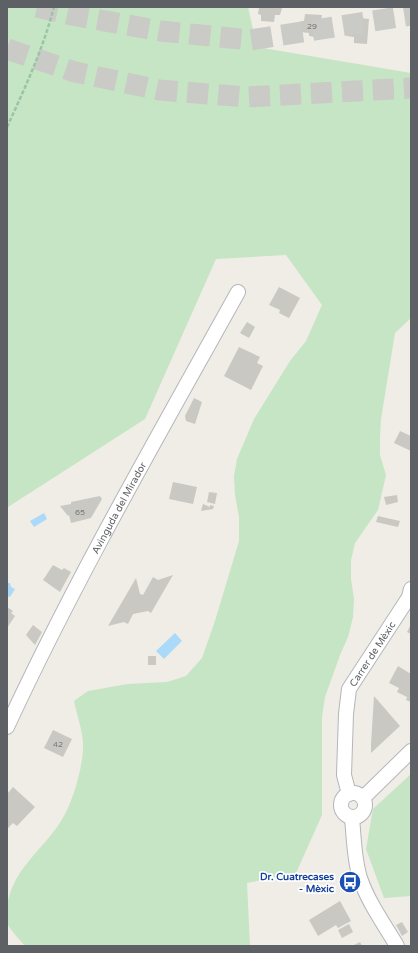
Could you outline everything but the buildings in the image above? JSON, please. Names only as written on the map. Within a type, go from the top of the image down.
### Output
[{"type":"street","name":"Avinguda del Mirador","points":[[7,727],[34,670],[113,516],[238,292]]},
{"type":"street","name":"Carrer de Mèxic","points":[[349,794],[344,774],[346,714],[349,689],[409,597],[411,590]]},
{"type":"street","points":[[363,798],[411,751]]},
{"type":"street","points":[[349,794],[357,794],[363,798],[365,801],[364,810],[360,816],[352,818],[344,812],[341,806],[343,799],[349,794]]},
{"type":"street","points":[[352,818],[356,861],[360,878],[366,892],[397,946]]},
{"type":"path","points":[[7,127],[23,93],[47,34],[54,7]]},
{"type":"green space","points":[[7,7],[248,7],[257,47],[411,73],[411,318],[395,333],[381,419],[380,455],[386,475],[378,510],[355,543],[351,560],[351,579],[354,599],[353,617],[348,637],[325,697],[322,717],[322,815],[296,873],[247,883],[250,946],[25,946],[8,925],[7,913],[13,885],[20,873],[48,839],[64,816],[75,790],[82,760],[83,743],[81,727],[74,701],[88,691],[128,684],[167,682],[186,676],[202,658],[215,621],[239,541],[239,517],[235,495],[234,476],[237,459],[254,419],[290,361],[306,341],[322,305],[286,255],[216,259],[145,419],[8,507],[7,510]]},
{"type":"green space","points":[[411,774],[411,896],[384,898],[366,849],[373,809]]},
{"type":"water","points":[[44,513],[47,519],[34,527],[30,521]]},
{"type":"water","points":[[8,583],[10,583],[11,587],[15,589],[10,597],[7,596]]},
{"type":"water","points":[[175,633],[182,641],[164,659],[156,651]]},
{"type":"tunnel","points":[[37,7],[72,15],[161,31],[250,40],[411,15]]},
{"type":"tunnel","points":[[7,49],[75,72],[159,90],[247,97],[411,88]]},
{"type":"place","name":"Dr. Cuatrecases - Mèxic","points":[[350,882]]}]
